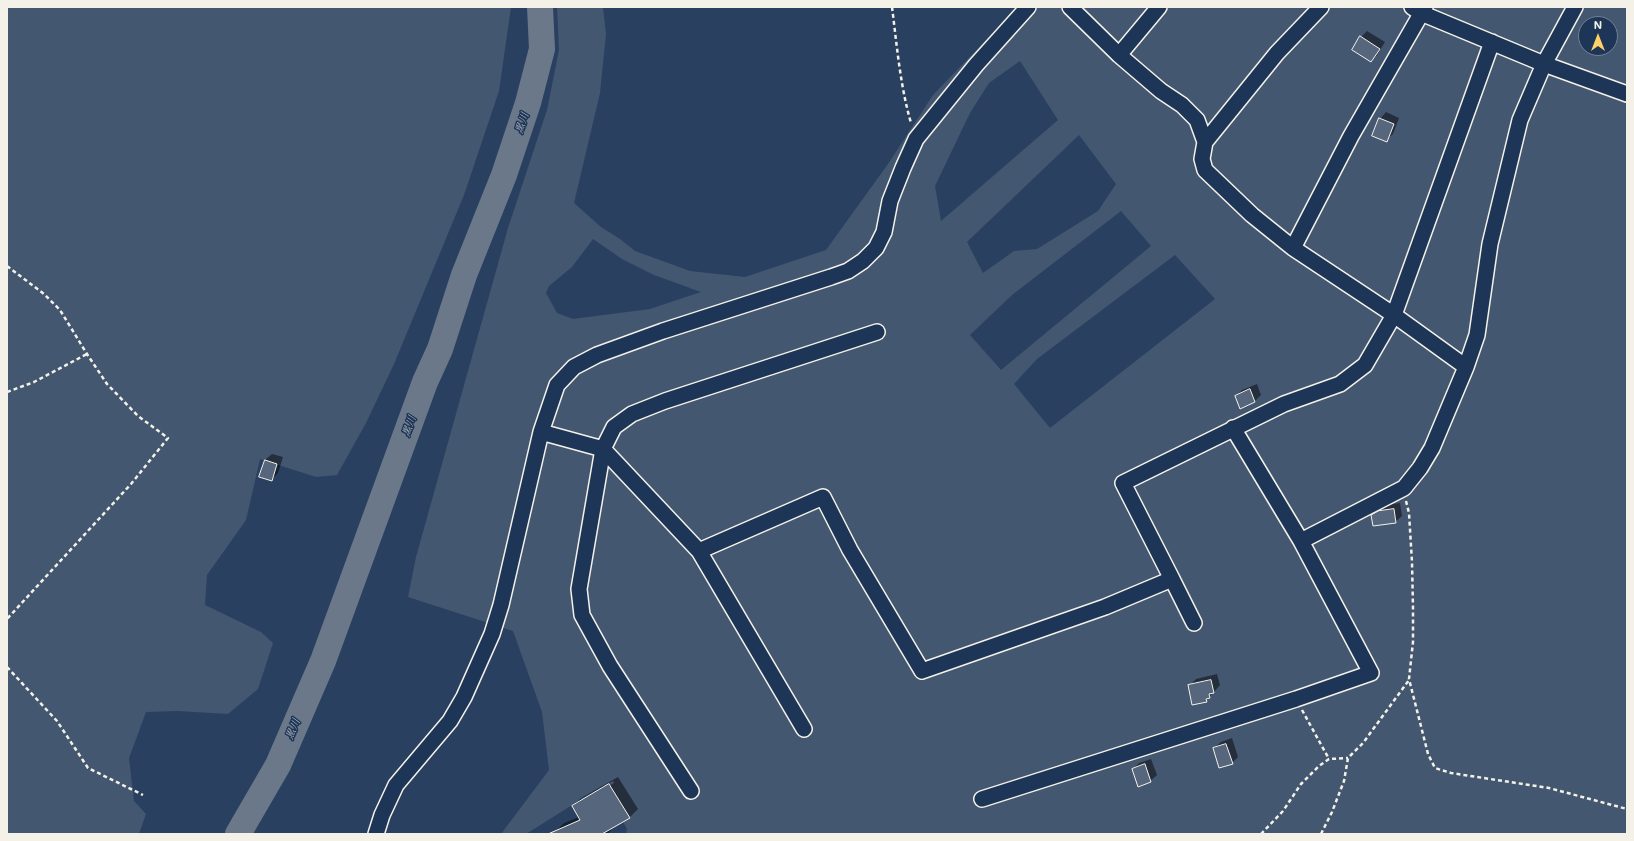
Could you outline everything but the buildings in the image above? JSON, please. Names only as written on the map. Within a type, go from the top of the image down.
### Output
[{"type":"street","points":[[376,834],[382,815],[396,785],[450,721],[464,697],[492,634],[541,432],[557,385],[574,367],[597,355],[663,331],[848,271],[863,261],[876,248],[884,232],[890,201],[916,138],[976,65],[1028,7]]},
{"type":"street","points":[[1070,7],[1119,55],[1161,91],[1182,105],[1197,120],[1205,142]]},
{"type":"street","points":[[1119,55],[1159,7]]},
{"type":"street","points":[[1321,7],[1277,53],[1205,142],[1202,158],[1205,170],[1252,215],[1292,248],[1394,315],[1466,367]]},
{"type":"street","points":[[1301,541],[1404,488],[1420,468],[1432,448],[1466,367],[1477,335],[1490,244],[1520,120],[1544,64],[1575,7]]},
{"type":"street","points":[[1292,248],[1419,9],[1544,64],[1627,94]]},
{"type":"street","points":[[1194,623],[1123,483],[1284,404],[1340,384],[1365,365],[1394,315],[1492,42]]},
{"type":"street","points":[[691,790],[610,666],[582,615],[579,589],[603,449],[614,427],[632,414],[665,401],[877,332]]},
{"type":"street","points":[[982,799],[1296,699],[1371,673],[1301,541],[1233,428]]},
{"type":"street","points":[[541,432],[603,449],[699,551],[804,729]]},
{"type":"street","points":[[699,551],[823,497],[850,550],[922,671],[1105,608],[1172,579]]},
{"type":"path","points":[[892,7],[906,104],[916,138]]},
{"type":"path","points":[[7,266],[44,294],[60,310],[107,384],[138,416],[168,438],[131,484],[7,619]]},
{"type":"path","points":[[7,392],[34,382],[87,354]]},
{"type":"path","points":[[1404,488],[1409,513],[1412,562],[1413,642],[1409,679],[1428,754],[1435,768],[1451,773],[1549,788],[1627,809]]},
{"type":"path","points":[[7,667],[57,720],[88,768],[143,795]]},
{"type":"path","points":[[1321,834],[1332,812],[1344,780],[1348,758],[1363,743],[1409,679]]},
{"type":"path","points":[[1296,699],[1329,759]]},
{"type":"path","points":[[1261,834],[1283,811],[1300,784],[1329,759],[1348,758]]},
{"type":"shaded area","points":[[7,7],[511,7],[499,91],[464,195],[394,364],[366,423],[337,475],[316,477],[260,459],[246,520],[207,575],[205,605],[261,632],[273,643],[258,689],[228,714],[178,711],[146,712],[129,758],[134,801],[146,814],[139,834],[7,834]]},
{"type":"shaded area","points":[[557,7],[603,7],[606,34],[600,93],[574,203],[601,227],[635,251],[690,271],[745,277],[826,250],[888,164],[933,95],[1018,7],[1627,7],[1627,834],[626,834],[627,829],[604,785],[526,834],[501,834],[549,770],[542,712],[513,631],[408,597],[416,557],[508,228],[547,110],[559,50]],"holes":[[[1020,61],[1058,120],[941,221],[935,186],[970,113],[989,83]],[[1079,135],[1116,184],[1098,211],[1037,249],[1014,251],[983,273],[967,242]],[[1121,211],[1151,246],[1001,370],[970,335],[1012,295]],[[593,239],[622,259],[654,275],[701,292],[650,309],[573,319],[557,313],[546,293],[549,286],[572,267]],[[1175,255],[1215,299],[1050,428],[1014,384],[1037,359]]]},
{"type":"waterway","name":"黒川","points":[[238,834],[278,765],[323,661],[425,382],[440,349],[464,275],[504,175],[528,103],[542,49],[540,7]]}]
